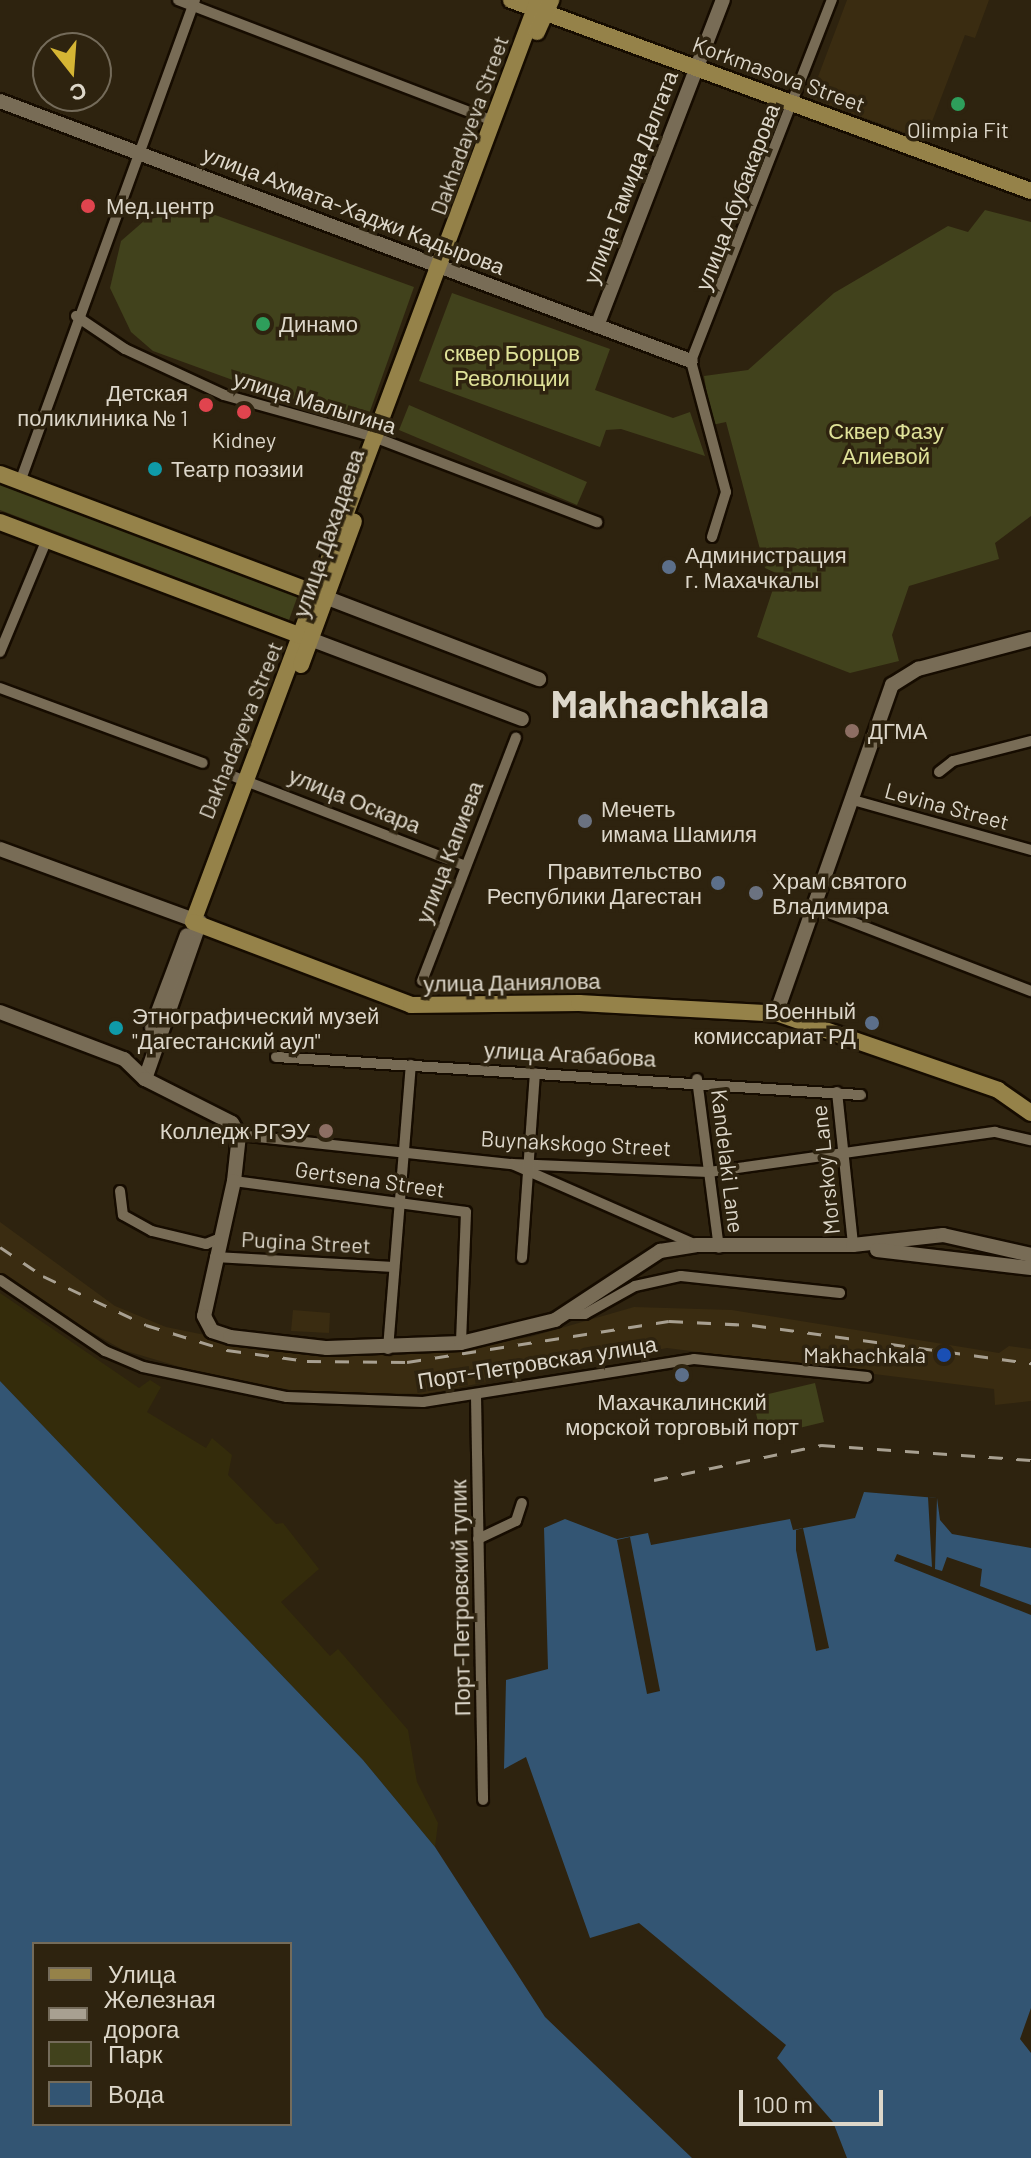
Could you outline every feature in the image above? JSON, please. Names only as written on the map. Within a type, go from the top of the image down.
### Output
[{"type":"main road","name":"Korkmasova Street","points":[[511,0],[542,6],[1031,191]]},
{"type":"main road","name":"Dakhadayeva Street","points":[[445,268],[493,121],[542,6]]},
{"type":"main road","name":"улица Дахадаева","points":[[196,922],[241,779],[308,638],[379,438],[542,6]]},
{"type":"main road","points":[[0,474],[323,597]]},
{"type":"main road","points":[[0,522],[308,638]]},
{"type":"main road","name":"улица Даниялова","points":[[196,922],[412,1003],[680,1003],[778,1013],[1031,1101]]},
{"type":"main road","name":"улица Даниялова","points":[[778,1013],[998,1090],[1031,1113]]},
{"type":"street","points":[[178,0],[194,3],[493,121]]},
{"type":"street","name":"улица Гамида Далгата","points":[[597,326],[723,0]]},
{"type":"street","name":"улица Абубакарова","points":[[691,361],[832,0]]},
{"type":"street","points":[[20,482],[76,316],[194,3]]},
{"type":"street","name":"улица Ахмата-Хаджи Кадырова","points":[[0,101],[691,361]]},
{"type":"street","name":"улица Малыгина","points":[[76,316],[125,349],[224,395],[379,438],[597,522]]},
{"type":"street","points":[[691,361],[726,492],[712,537]]},
{"type":"street","points":[[0,652],[47,539]]},
{"type":"street","points":[[323,597],[539,679]]},
{"type":"street","points":[[308,638],[522,719]]},
{"type":"street","points":[[778,1013],[892,692],[909,676],[1031,641]]},
{"type":"street","points":[[854,801],[890,690],[918,669],[1031,641]]},
{"type":"street","points":[[0,688],[203,763]]},
{"type":"street","name":"улица Капиева","points":[[422,981],[463,865],[516,738]]},
{"type":"street","points":[[939,772],[953,761],[1031,741]]},
{"type":"street","name":"улица Оскара","points":[[241,779],[463,865]]},
{"type":"street","name":"Levina Street","points":[[854,801],[1031,850]]},
{"type":"street","name":"улица Даниялова","points":[[0,850],[196,922]]},
{"type":"street","points":[[815,907],[1031,991]]},
{"type":"street","points":[[140,1076],[196,922]]},
{"type":"street","points":[[0,1012],[124,1059],[140,1076],[222,1113],[239,1135],[234,1181],[215,1257],[205,1322],[218,1334],[282,1346],[388,1349],[461,1343],[565,1314],[585,1314],[635,1286],[681,1276],[840,1293]]},
{"type":"street","name":"улица Агабабова","points":[[276,1057],[535,1073],[697,1079],[861,1095]]},
{"type":"street","points":[[388,1349],[411,1065]]},
{"type":"street","points":[[522,1258],[526,1166],[535,1073]]},
{"type":"street","name":"Kandelaki Lane","points":[[697,1079],[719,1248]]},
{"type":"street","name":"Morskoy Lane","points":[[837,1092],[841,1154],[853,1245]]},
{"type":"street","name":"Buynakskogo Street","points":[[239,1135],[526,1166],[709,1172],[995,1132],[1031,1140]]},
{"type":"street","points":[[526,1166],[696,1245]]},
{"type":"street","name":"Gertsena Street","points":[[234,1181],[466,1212],[461,1343]]},
{"type":"street","points":[[120,1191],[123,1215],[152,1231],[206,1244],[221,1238]]},
{"type":"street","points":[[936,1253],[937,1237]]},
{"type":"street","points":[[565,1314],[660,1251],[696,1245],[719,1248],[853,1245],[937,1237],[1031,1268]]},
{"type":"street","points":[[853,1245],[936,1253],[982,1250],[1031,1255]]},
{"type":"street","name":"Pugina Street","points":[[215,1257],[394,1267]]},
{"type":"street","name":"Порт-Петровская улица","points":[[0,1280],[105,1351],[214,1385],[360,1402],[476,1396],[616,1366],[694,1359],[867,1377]]},
{"type":"street","name":"Порт-Петровский тупик","points":[[476,1396],[483,1800]]},
{"type":"street","points":[[478,1539],[516,1521],[522,1503]]},
{"type":"shaded area","points":[[847,0],[989,0],[975,38],[965,35],[925,140],[810,98]]},
{"type":"shaded area","points":[[0,1222],[115,1306],[166,1327],[249,1344],[404,1355],[530,1337],[634,1307],[732,1310],[999,1353],[1009,1346],[1031,1349],[1031,1401],[995,1405],[994,1389],[667,1348],[424,1394],[306,1392],[224,1380],[123,1350],[43,1305],[0,1274]]},
{"type":"shaded area","points":[[293,1310],[330,1313],[329,1333],[291,1331]]},
{"type":"green space","name":"Динамо","points":[[193,207],[414,287],[364,428],[153,351],[131,332],[110,288],[121,241],[144,221]]},
{"type":"green space","name":"Сквер Фазу Алиевой","points":[[985,210],[1031,222],[1031,516],[995,543],[999,559],[909,586],[892,635],[899,661],[850,673],[757,637],[778,574],[765,568],[726,422],[712,425],[704,376],[748,370],[834,293],[948,226],[968,232]]},
{"type":"green space","name":"сквер Борцов Революции","points":[[452,293],[610,349],[595,390],[673,418],[690,412],[705,456],[621,429],[606,430],[600,447],[419,381]]},
{"type":"green space","points":[[409,405],[587,482],[577,505],[399,430]]},
{"type":"green space","points":[[0,482],[298,595],[289,620],[0,510]]},
{"type":"green space","points":[[815,1383],[824,1422],[762,1437],[752,1398]]},
{"type":"sand","points":[[0,1293],[139,1388],[150,1380],[161,1387],[147,1412],[206,1448],[212,1438],[232,1455],[228,1475],[276,1524],[283,1523],[319,1569],[281,1602],[330,1656],[338,1649],[408,1730],[417,1782],[438,1823],[435,1847],[363,1760],[0,1381]]},
{"type":"water","points":[[0,1381],[363,1760],[435,1847],[545,2017],[692,2158],[0,2158]]},
{"type":"water","points":[[864,1492],[937,1498],[940,1520],[952,1534],[1031,1548],[1031,2008],[1020,2039],[1031,2053],[1031,2158],[847,2158],[833,2122],[777,2058],[786,2045],[639,1923],[590,1938],[526,1757],[504,1769],[506,1680],[548,1669],[544,1528],[565,1519],[617,1539],[648,1533],[651,1545],[790,1519],[793,1530],[855,1518]]},
{"type":"pier","points":[[928,1497],[937,1498],[935,1569],[942,1571],[947,1557],[982,1569],[980,1586],[1031,1605],[1031,1615],[894,1561],[897,1554],[932,1567]]},
{"type":"pier","points":[[803,1528],[829,1648],[816,1651],[796,1550],[796,1530]]},
{"type":"pier","points":[[630,1537],[660,1691],[647,1694],[617,1540]]},
{"type":"railway","points":[[0,1247],[43,1276],[146,1325],[227,1350],[307,1361],[407,1362],[669,1321],[752,1325],[1031,1363]]},
{"type":"railway","points":[[654,1480],[821,1445],[1031,1460]]},
{"type":"place","name":"Olimpia Fit","points":[[958,104]]},
{"type":"place","name":"Мед.центр","points":[[88,206]]},
{"type":"place","name":"Динамо","points":[[263,324]]},
{"type":"place","name":"Детская поликлиника № 1","points":[[206,405]]},
{"type":"place","name":"Kidney","points":[[244,412]]},
{"type":"place","name":"Театр поэзии","points":[[155,469]]},
{"type":"place","name":"Администрация г. Махачкалы","points":[[669,567]]},
{"type":"place","name":"ДГМА","points":[[852,731]]},
{"type":"place","name":"Мечеть имама Шамиля","points":[[585,821]]},
{"type":"place","name":"Правительство Республики Дагестан","points":[[718,883]]},
{"type":"place","name":"Храм святого Владимира","points":[[756,893]]},
{"type":"place","name":"Военный комиссариат РД","points":[[872,1023]]},
{"type":"place","name":"Этнографический музей \"Дагестанский аул\"","points":[[116,1028]]},
{"type":"place","name":"Колледж РГЭУ","points":[[326,1131]]},
{"type":"place","name":"Makhachkala","points":[[944,1355]]},
{"type":"place","name":"Махачкалинский морской торговый порт","points":[[682,1375]]},
{"type":"district","name":"Makhachkala","points":[[660,704]]}]
